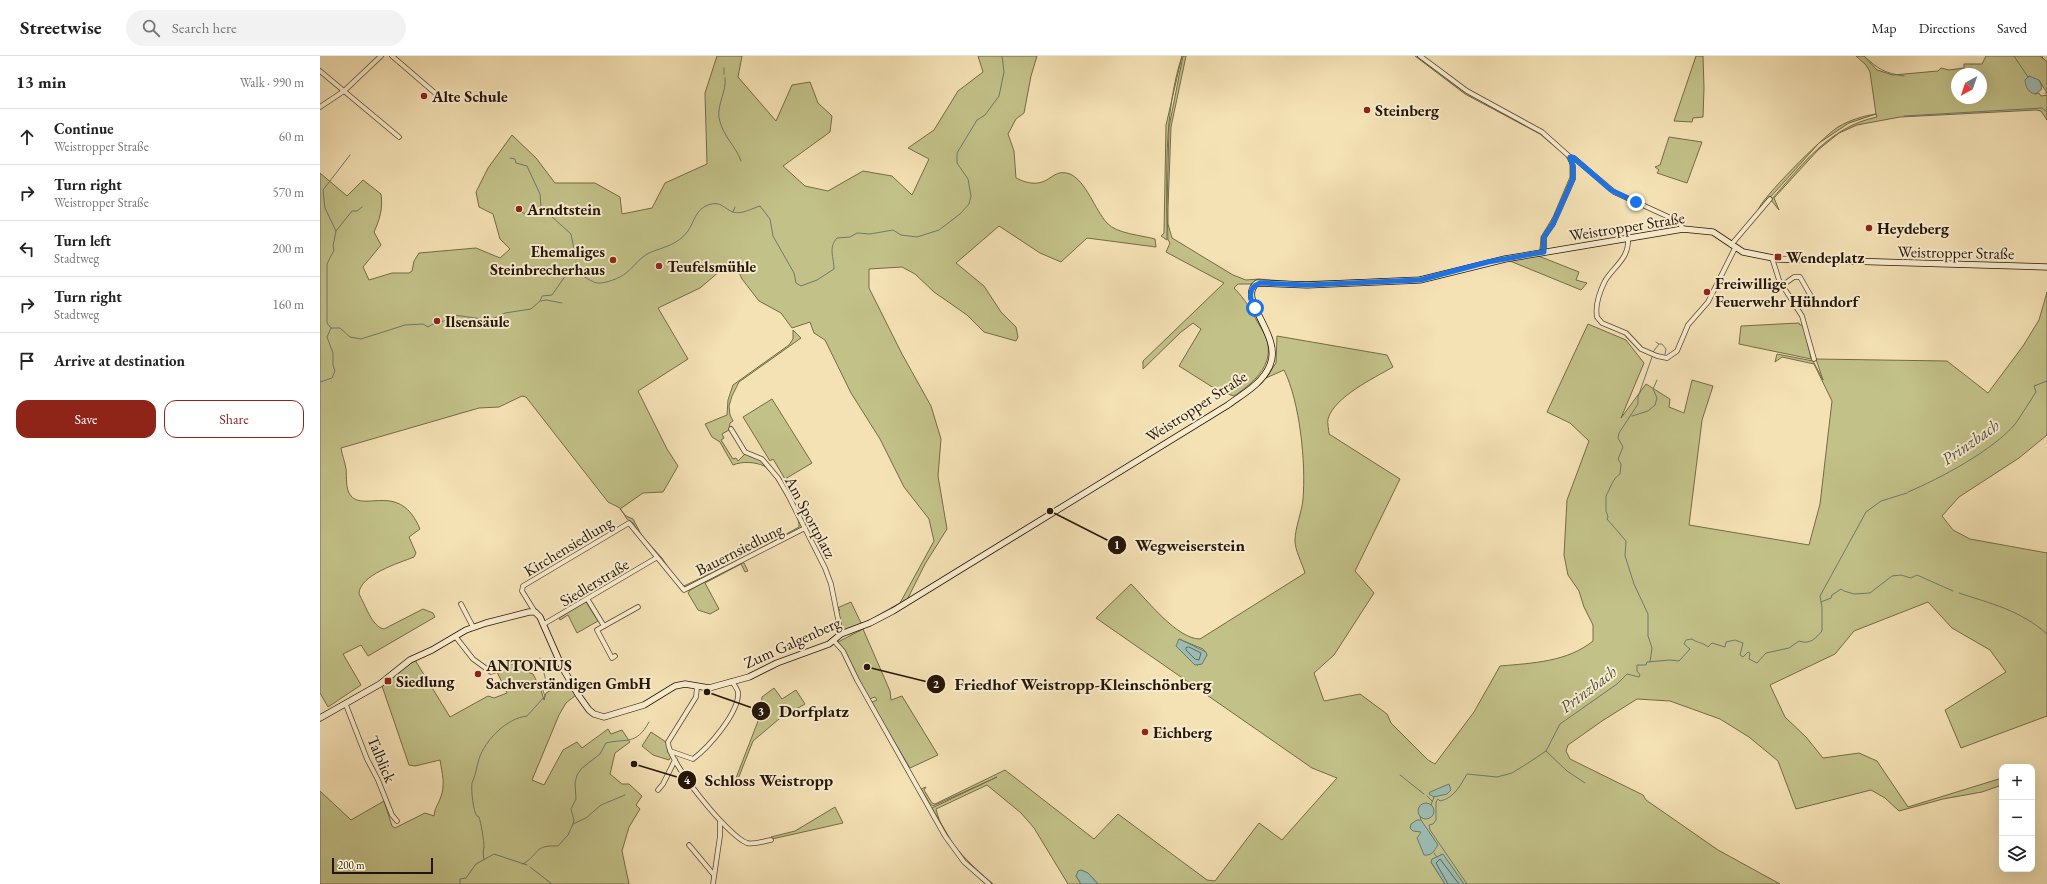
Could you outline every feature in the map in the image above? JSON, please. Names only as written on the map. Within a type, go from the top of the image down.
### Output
[{"type":"street","points":[[320,107],[344,91],[381,56]]},
{"type":"street","points":[[392,56],[435,93]]},
{"type":"street","points":[[1420,56],[1467,91],[1542,132],[1558,144],[1570,157],[1573,166],[1573,179],[1553,224],[1544,237],[1544,252]]},
{"type":"street","points":[[320,71],[399,137]]},
{"type":"street","points":[[1570,157],[1574,158],[1614,192],[1669,217],[1680,224],[1683,229]]},
{"type":"street","points":[[1628,239],[1628,244],[1622,261],[1606,280],[1602,289],[1597,314],[1600,321],[1630,336],[1641,349],[1663,358],[1667,358],[1677,351],[1688,325],[1708,302],[1733,247],[1770,199]]},
{"type":"street","name":"Weistropper Straße","points":[[881,617],[1228,405],[1258,382],[1270,366],[1272,356],[1269,334],[1251,299],[1252,288],[1257,284],[1307,285],[1420,280],[1488,262],[1683,229],[1714,232],[1719,234],[1733,247],[1746,253],[1772,258],[2047,267]]},
{"type":"street","points":[[1772,258],[1779,280],[1798,308],[1814,359]]},
{"type":"street","points":[[1783,285],[1796,276],[1800,277],[1812,298],[1798,308]]},
{"type":"street","name":"Am Sportplatz","points":[[731,429],[745,452],[762,459],[773,472],[805,528],[819,555],[831,584],[841,634]]},
{"type":"street","name":"Kirchensiedlung","points":[[534,612],[522,591],[523,586],[629,523],[656,558]]},
{"type":"street","name":"Bauernsiedlung","points":[[656,558],[684,590],[805,528]]},
{"type":"street","name":"Siedlerstraße","points":[[544,624],[588,600],[656,558]]},
{"type":"street","points":[[588,600],[604,626]]},
{"type":"street","points":[[461,604],[473,627]]},
{"type":"street","points":[[615,656],[612,658],[597,630],[638,606]]},
{"type":"street","points":[[320,718],[346,705],[380,684],[410,660],[432,650],[473,627],[534,612],[544,624],[569,680],[589,710],[600,717],[607,717],[644,705],[676,686],[685,684],[697,687],[696,697],[668,742],[670,751],[720,822],[738,838],[748,843],[771,840]]},
{"type":"street","name":"Zum Galgenberg","points":[[697,687],[713,688],[739,679],[834,641],[841,634],[881,617]]},
{"type":"street","points":[[455,636],[475,661],[491,672],[497,670]]},
{"type":"street","points":[[834,641],[843,651],[857,680],[946,836],[959,855],[989,884]]},
{"type":"street","points":[[736,688],[739,679]]},
{"type":"street","points":[[670,751],[690,759],[697,756],[728,722],[737,698],[736,688],[732,681]]},
{"type":"street","name":"Talblick","points":[[346,705],[367,760],[378,780],[392,815],[397,821]]},
{"type":"street","points":[[658,790],[663,784],[675,760]]},
{"type":"street","points":[[712,884],[720,836],[720,822]]},
{"type":"street","points":[[689,845],[714,875]]},
{"type":"shaded area","points":[[717,56],[742,56],[738,77],[776,121],[792,85],[810,82],[818,103],[832,116],[830,132],[783,166],[805,186],[828,191],[863,171],[892,176],[912,195],[929,159],[908,148],[934,130],[958,91],[983,72],[978,56],[1037,56],[1031,76],[1024,113],[1016,119],[1008,134],[1014,151],[1016,178],[1025,182],[1035,183],[1046,181],[1054,175],[1061,173],[1070,174],[1086,189],[1111,227],[1130,234],[1155,239],[1156,247],[1087,238],[1061,262],[1040,253],[999,226],[956,263],[984,286],[1001,312],[1016,327],[1018,337],[1016,341],[984,332],[967,315],[934,292],[915,274],[902,267],[869,269],[869,288],[902,354],[931,406],[941,439],[938,476],[947,529],[925,564],[907,600],[880,617],[848,631],[843,632],[841,629],[837,613],[840,610],[837,608],[851,602],[861,623],[864,623],[900,603],[934,541],[929,519],[904,487],[880,439],[851,393],[825,340],[814,333],[810,322],[792,328],[781,313],[759,301],[742,279],[733,260],[700,288],[658,308],[688,359],[638,391],[667,449],[678,466],[663,492],[643,493],[620,509],[608,502],[526,397],[522,396],[499,407],[479,408],[341,448],[346,469],[347,486],[351,496],[357,500],[383,500],[403,506],[412,514],[420,529],[409,537],[416,553],[414,557],[390,566],[372,576],[365,581],[361,587],[359,594],[372,620],[384,629],[423,609],[433,613],[435,617],[368,656],[361,645],[343,654],[361,685],[328,707],[320,693],[320,173],[347,196],[363,180],[381,194],[382,204],[378,223],[374,232],[381,245],[363,267],[369,280],[392,273],[409,273],[412,271],[414,261],[419,253],[476,248],[500,258],[510,249],[500,239],[493,214],[479,207],[476,192],[488,168],[512,135],[536,158],[555,183],[595,183],[620,197],[622,214],[652,208],[665,183],[707,164],[705,93]]},
{"type":"shaded area","points":[[1182,56],[1172,100],[1176,78]]},
{"type":"shaded area","points":[[1183,56],[1186,56],[1171,127],[1168,224],[1172,238],[1233,275],[1246,280],[1259,279],[1295,282],[1413,278],[1427,276],[1488,260],[1540,251],[1427,278],[1312,284],[1238,284],[1234,288],[1248,305],[1267,340],[1268,349],[1265,366],[1255,379],[1234,396],[1217,390],[1179,366],[1201,329],[1193,323],[1181,332],[1143,369],[1143,361],[1224,283],[1166,252],[1170,243],[1168,240],[1167,208],[1169,127]]},
{"type":"shaded area","points":[[1415,56],[1418,56],[1447,78],[1541,133],[1567,155],[1571,166],[1571,178],[1554,218],[1542,238],[1540,250],[1541,237],[1553,217],[1570,177],[1570,164],[1566,156],[1540,134],[1465,94]]},
{"type":"shaded area","points":[[1696,56],[1703,56],[1703,117],[1693,118],[1692,122],[1674,121]]},
{"type":"shaded area","points":[[1856,56],[1864,56],[1877,70],[1893,75],[1938,71],[1941,68],[1951,70],[1951,104],[1987,104],[1987,68],[1964,68],[1964,64],[1982,64],[1986,56],[2040,56],[2047,61],[2047,93],[2039,80],[2035,94],[2039,93],[2041,96],[2047,95],[2047,120],[2041,111],[2036,110],[1900,117],[1857,125],[1839,133],[1818,150],[1774,198],[1779,210],[1771,200],[1806,161],[1831,138],[1845,129],[1860,122],[1877,117],[1870,72],[1866,65]]},
{"type":"shaded area","points":[[1172,100],[1167,147],[1167,240],[1161,236],[1164,233],[1166,125]]},
{"type":"shaded area","points":[[1876,114],[1849,123],[1819,143],[1838,127],[1857,119]]},
{"type":"shaded area","points":[[1669,137],[1702,142],[1687,183],[1657,173],[1659,170],[1655,167],[1660,165]]},
{"type":"shaded area","points":[[1819,143],[1758,211],[1761,205],[1780,182]]},
{"type":"shaded area","points":[[1536,255],[1579,272],[1576,280],[1587,283],[1581,290],[1510,261]]},
{"type":"shaded area","points":[[2047,292],[2047,435],[2019,458],[1959,497],[1942,516],[1953,530],[1970,539],[2047,553],[2047,716],[1961,748],[1945,710],[2006,672],[1990,650],[1952,628],[1928,602],[1854,631],[1835,654],[1770,685],[1785,717],[1806,737],[1823,758],[1859,753],[1877,761],[1908,807],[1999,779],[1999,786],[1982,792],[1943,799],[1899,811],[1885,798],[1871,790],[1796,809],[1778,761],[1749,737],[1720,719],[1670,701],[1637,699],[1568,745],[1566,751],[1570,759],[1643,795],[1646,800],[1718,850],[1780,884],[1464,884],[1442,854],[1431,862],[1445,884],[1098,884],[1088,873],[1081,870],[1076,876],[1081,884],[1068,884],[1034,828],[1021,813],[987,785],[936,809],[941,823],[932,808],[997,777],[933,806],[930,804],[921,789],[926,787],[924,790],[932,803],[935,804],[1005,770],[1094,839],[1118,814],[1207,880],[1215,881],[1259,823],[1282,840],[1337,778],[1312,768],[1096,618],[1131,584],[1172,626],[1182,633],[1200,639],[1305,573],[1295,545],[1296,530],[1302,504],[1304,484],[1303,451],[1298,415],[1290,383],[1284,370],[1266,378],[1276,363],[1277,336],[1387,355],[1393,367],[1366,382],[1346,396],[1338,403],[1328,419],[1329,434],[1400,479],[1355,571],[1374,593],[1334,655],[1314,673],[1324,701],[1360,694],[1387,714],[1391,723],[1428,760],[1435,764],[1474,712],[1500,666],[1537,662],[1561,657],[1583,648],[1593,641],[1593,625],[1584,607],[1579,591],[1568,575],[1564,555],[1567,500],[1589,441],[1570,423],[1547,412],[1588,324],[1626,340],[1644,363],[1621,418],[1646,384],[1670,399],[1669,407],[1684,413],[1692,380],[1713,386],[1702,420],[1689,525],[1809,545],[1820,504],[1832,401],[1814,364],[1782,357],[1775,362],[1777,354],[1813,361],[1823,380],[1816,359],[1947,361],[1988,393],[2023,346],[2039,320]],"holes":[[[1179,639],[1203,649],[1207,655],[1201,664],[1197,665],[1187,657]]]},
{"type":"shaded area","points":[[1799,323],[1800,325],[1804,325],[1811,359],[1739,344],[1741,326]]},
{"type":"shaded area","points":[[793,330],[801,338],[739,382],[729,406],[730,415],[733,421],[730,423],[729,430],[722,434],[724,438],[721,440],[733,459],[736,458],[738,461],[745,454],[759,459],[769,467],[792,501],[802,526],[796,532],[690,587],[684,587],[678,584],[641,536],[633,523],[627,519],[622,512],[626,516],[633,519],[642,536],[662,558],[679,584],[684,586],[746,556],[799,527],[796,514],[786,494],[774,476],[761,465],[741,463],[733,465],[720,442],[712,437],[705,424],[727,415],[728,400],[733,385],[789,345],[793,339]]},
{"type":"shaded area","points":[[772,399],[812,463],[785,479],[773,459],[770,461],[743,417]]},
{"type":"shaded area","points":[[740,563],[744,563],[748,571],[745,572],[741,564],[705,583],[719,609],[710,614],[698,610],[688,593],[690,590]]},
{"type":"shaded area","points":[[586,602],[598,621],[577,633],[568,615],[560,620],[559,618]]},
{"type":"shaded area","points":[[863,629],[890,691],[891,700],[902,696],[938,755],[910,768],[873,706],[872,702],[877,700],[875,697],[869,699],[838,642]]},
{"type":"shaded area","points":[[415,660],[450,717],[488,696],[494,698],[507,693],[497,672],[506,669],[505,666],[517,663],[522,670],[533,674],[538,684],[536,687],[541,690],[544,700],[546,693],[567,681],[576,695],[566,703],[559,715],[532,780],[544,785],[563,750],[577,742],[582,748],[608,729],[611,734],[622,730],[630,742],[615,753],[610,774],[622,784],[629,784],[642,796],[636,805],[640,809],[629,827],[622,851],[629,884],[320,884],[320,791],[351,820],[384,801],[392,826],[395,828],[425,813],[434,816],[443,789],[440,760],[415,766],[409,765],[382,686],[408,663],[412,663],[412,661]]},
{"type":"shaded area","points":[[774,688],[782,699],[796,690],[805,704],[779,719],[753,741],[738,779],[736,778],[760,716],[762,697]]},
{"type":"shaded area","points":[[651,732],[666,742],[671,757],[669,760],[653,755],[642,746]]},
{"type":"shaded area","points":[[835,807],[843,823],[772,839],[771,837],[795,831]]},
{"type":"shaded area","points":[[952,843],[975,868],[993,884],[991,884],[966,861]]},
{"type":"water","points":[[2029,76],[2039,80],[2042,87],[2041,90],[2035,94],[2029,91],[2026,85],[2025,80]]},
{"type":"water","points":[[1179,639],[1206,652],[1207,655],[1202,664],[1195,665],[1176,646]]},
{"type":"water","points":[[1449,784],[1451,790],[1447,794],[1434,797],[1429,794],[1430,792]]},
{"type":"water","points":[[1426,803],[1433,808],[1434,811],[1429,818],[1426,819],[1419,814],[1418,811],[1423,804]]},
{"type":"water","points":[[1417,820],[1421,820],[1438,845],[1429,855],[1424,855],[1417,838],[1421,832],[1413,831],[1410,828],[1411,824]]},
{"type":"water","points":[[1443,854],[1464,884],[1445,884],[1431,862],[1432,859]]},
{"type":"water","points":[[1081,870],[1088,873],[1098,884],[1081,884],[1076,876],[1078,871]]},
{"type":"waterway","points":[[320,382],[332,378],[335,371],[333,365],[333,353],[327,337],[331,328],[340,328],[350,337],[361,339],[405,325],[423,324],[428,327],[435,323],[447,320],[454,315],[490,320],[505,313],[531,309],[540,301],[542,296],[552,295],[568,272],[573,270],[597,283],[608,282],[624,275],[645,255],[680,240],[688,231],[701,209],[712,204],[719,204],[736,213],[760,206],[770,219],[773,236],[794,273],[796,283],[801,286],[817,280],[834,269],[832,249],[837,238],[850,237],[857,233],[870,234],[893,230],[901,235],[917,237],[939,230],[960,214],[969,204],[971,196],[968,179],[957,163],[957,153],[977,120],[985,115],[999,96],[1004,72],[1002,56]]},
{"type":"waterway","points":[[1864,56],[1882,70],[1904,76]]},
{"type":"waterway","points":[[2014,56],[2028,77]]},
{"type":"waterway","points":[[724,68],[724,74]]},
{"type":"waterway","points":[[725,78],[725,88],[719,108],[719,118],[723,131],[741,161]]},
{"type":"waterway","points":[[1904,116],[2042,108],[2047,112]]},
{"type":"waterway","points":[[331,328],[327,323],[327,264],[334,250],[333,246],[336,231],[325,208],[323,190],[350,155]]},
{"type":"waterway","points":[[510,158],[515,159],[516,163],[527,166],[540,194],[541,207],[571,234],[576,259]]},
{"type":"waterway","points":[[336,231],[352,211],[357,211],[362,207]]},
{"type":"waterway","points":[[733,212],[735,207]]},
{"type":"waterway","points":[[518,210],[527,215],[545,212]]},
{"type":"waterway","points":[[576,262],[577,272]]},
{"type":"waterway","points":[[541,301],[546,300],[562,303]]},
{"type":"waterway","points":[[1653,352],[1659,344],[1656,342]]},
{"type":"waterway","points":[[1659,344],[1662,344],[1666,349],[1665,354]]},
{"type":"waterway","points":[[1650,662],[1652,648],[1648,636],[1648,614],[1634,584],[1625,556],[1626,541],[1607,519],[1606,496],[1614,481],[1620,474],[1621,464],[1618,459],[1623,447],[1618,438],[1619,433],[1638,404],[1638,397],[1652,357]]},
{"type":"waterway","points":[[1632,416],[1648,411],[1655,405],[1657,398],[1653,389],[1657,380]]},
{"type":"waterway","name":"Prinzbach","points":[[1908,492],[1950,472],[1994,443],[2016,423],[2036,392],[2034,386],[2047,381]]},
{"type":"waterway","name":"Prinzbach","points":[[1467,884],[1430,830],[1429,825],[1433,824],[1436,820],[1436,802],[1438,799],[1440,801],[1453,794],[1467,774],[1497,777],[1512,773],[1528,763],[1546,751],[1560,724],[1617,684],[1627,674],[1639,677],[1640,675],[1637,671],[1637,665],[1646,665],[1647,662],[1670,660],[1679,661],[1690,649],[1684,644],[1686,640],[1692,639],[1708,647],[1712,643],[1725,647],[1726,642],[1735,640],[1743,643],[1740,655],[1743,657],[1748,652],[1750,653],[1749,659],[1757,663],[1766,653],[1789,648],[1799,641],[1806,642],[1812,640],[1822,631],[1822,607],[1820,596],[1866,512],[1881,501],[1907,493]]},
{"type":"waterway","points":[[1821,602],[1831,598],[1832,595],[1841,589],[1854,594],[1870,593],[1892,576],[1901,575],[1911,578],[1917,575],[1953,591]]},
{"type":"waterway","points":[[1959,593],[1994,604],[2016,613],[2047,634]]},
{"type":"waterway","points":[[484,860],[481,823],[473,805],[472,783],[479,759],[486,745],[505,725],[527,716],[545,696],[543,691],[546,681],[540,658]]},
{"type":"waterway","points":[[523,864],[541,848],[558,846],[568,835],[574,820],[571,809],[576,799],[575,783],[577,775],[582,768],[600,754],[606,743],[635,738],[640,735],[649,722]]},
{"type":"waterway","points":[[1546,751],[1567,771],[1585,783]]},
{"type":"waterway","points":[[1400,775],[1424,794]]},
{"type":"waterway","points":[[573,824],[586,818],[601,805],[625,795]]},
{"type":"waterway","points":[[1427,796],[1432,801]]},
{"type":"waterway","name":"Prinzbach","points":[[1431,805],[1434,797]]},
{"type":"waterway","points":[[1420,816],[1421,820]]},
{"type":"waterway","points":[[1434,853],[1437,857]]},
{"type":"waterway","points":[[460,884],[460,879],[466,878],[476,864],[494,854],[527,865]]},
{"type":"waterway","points":[[530,867],[552,884]]},
{"type":"place","name":"Alte Schule","points":[[424,96]]},
{"type":"place","name":"Steinberg","points":[[1367,110]]},
{"type":"place","name":"Arndtstein","points":[[519,209]]},
{"type":"place","name":"Heydeberg","points":[[1869,228]]},
{"type":"place","name":"Wendeplatz","points":[[1778,257]]},
{"type":"place","name":"Ehemaliges Steinbrecherhaus","points":[[613,260]]},
{"type":"place","name":"Teufelsmühle","points":[[659,266]]},
{"type":"place","name":"Freiwillige Feuerwehr Hühndorf","points":[[1707,292]]},
{"type":"place","name":"Ilsensäule","points":[[437,321]]},
{"type":"place","name":"Wegweiserstein","points":[[1050,511]]},
{"type":"place","name":"Friedhof Weistropp-Kleinschönberg","points":[[867,667]]},
{"type":"place","name":"ANTONIUS Sachverständigen GmbH","points":[[478,674]]},
{"type":"place","name":"Siedlung","points":[[388,681]]},
{"type":"place","name":"Dorfplatz","points":[[707,692]]},
{"type":"place","name":"Eichberg","points":[[1145,732]]},
{"type":"place","name":"Schloss Weistropp","points":[[634,764]]},
{"type":"route","points":[[1255,308],[1252,304],[1250,294],[1252,288],[1260,283],[1278,285],[1307,285],[1420,280],[1488,262],[1544,252],[1544,237],[1553,224],[1573,179],[1573,166],[1570,157],[1574,158],[1611,190],[1636,202]]}]
